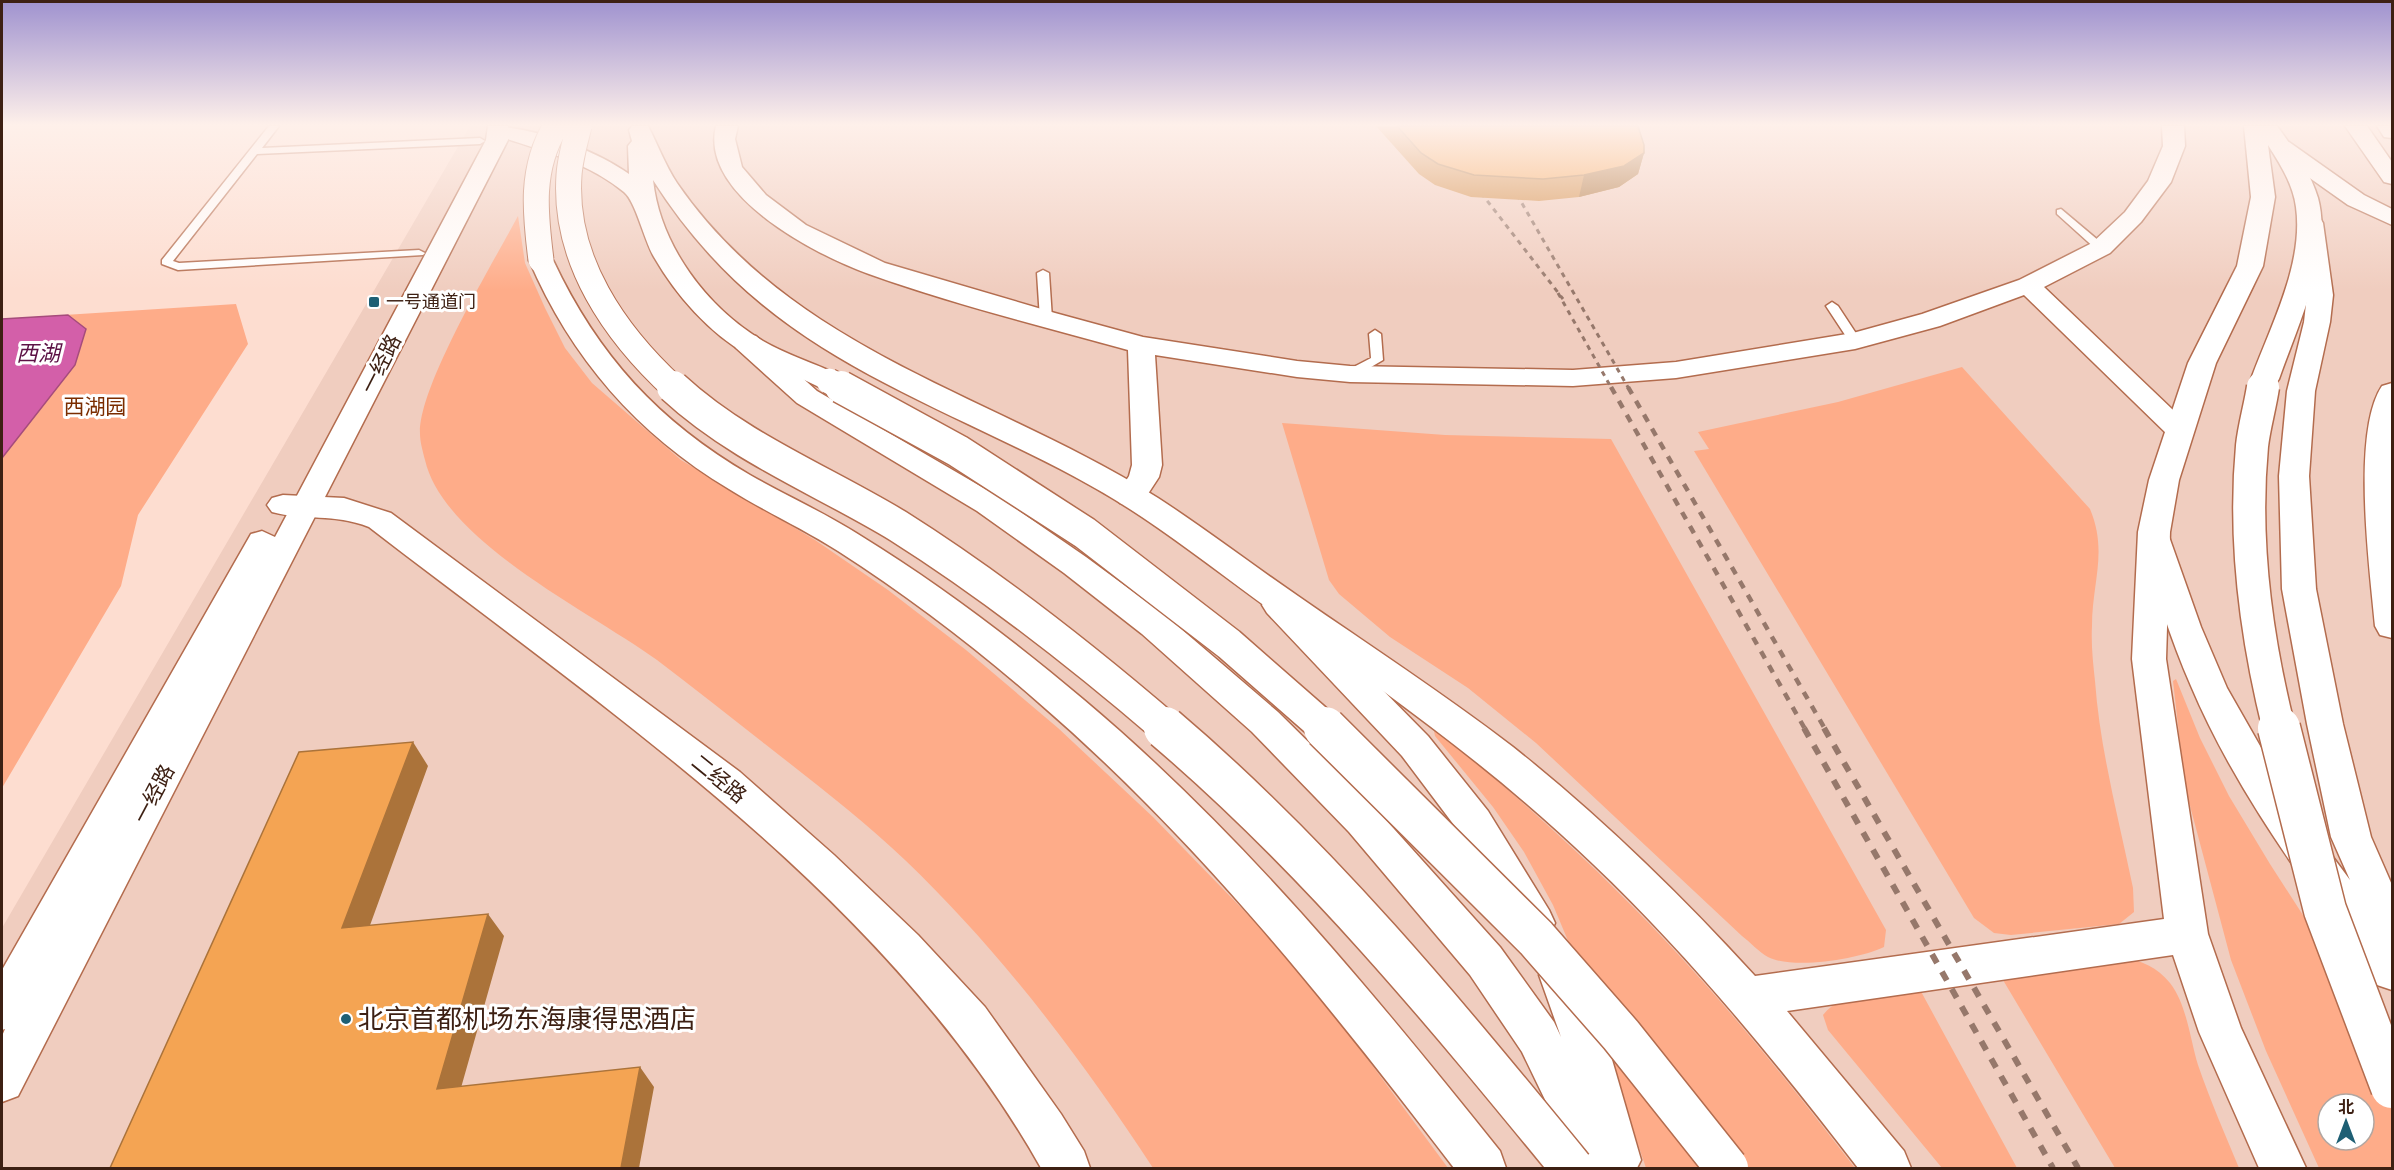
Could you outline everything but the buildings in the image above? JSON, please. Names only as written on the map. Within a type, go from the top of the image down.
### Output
[{"type":"main road","name":"一经路","points":[[2,1080],[296,505],[419,253],[462,181]]},
{"type":"main road","name":"一经路","points":[[2,1010],[296,505],[475,181]]},
{"type":"main road","points":[[537,181],[536,218],[541,260],[554,293],[582,342],[617,385],[671,435],[735,479],[851,544],[980,636],[1077,714],[1172,804],[1252,886],[1329,973],[1484,1168]]},
{"type":"main road","points":[[570,181],[570,215],[576,243],[598,296],[614,321],[645,358],[681,394],[731,433],[871,510],[978,580],[1090,664],[1149,714],[1251,807],[1343,898],[1481,1057],[1572,1168]]},
{"type":"main road","points":[[624,181],[645,200]]},
{"type":"main road","points":[[641,181],[658,242],[677,273],[705,304],[807,397],[988,504],[1075,565],[1154,625],[1265,722],[1363,821],[1485,961],[1538,1036],[1603,1168]]},
{"type":"main road","points":[[664,181],[695,225],[751,281],[772,298],[843,346],[877,365],[1056,455],[1131,496],[1413,693],[1542,793],[1597,841],[1654,897],[1746,997],[1807,1068],[1887,1168]]},
{"type":"main road","points":[[742,181],[758,200],[796,230],[876,268],[1141,345],[1350,374],[1574,378],[1676,370],[1855,341],[1931,320],[2028,285],[2101,248],[2133,217],[2160,181]]},
{"type":"main road","points":[[2261,181],[2263,197],[2250,266],[2202,363],[2164,480],[2154,532],[2149,659],[2187,934],[2221,1032],[2277,1155]]},
{"type":"main road","points":[[2299,181],[2309,209],[2320,295],[2317,321],[2301,391],[2294,476],[2299,589],[2325,724],[2351,837],[2380,905],[2392,923]]},
{"type":"main road","points":[[2329,181],[2356,200],[2392,218]]},
{"type":"main road","points":[[2309,209],[2307,246],[2298,281],[2265,379],[2252,445],[2249,522],[2254,602],[2268,686],[2325,910],[2392,1087]]},
{"type":"main road","points":[[2028,285],[2179,430]]},
{"type":"main road","points":[[746,342],[829,381],[958,452],[1085,533],[1229,644],[1322,725],[1536,938],[1621,1035],[1727,1168]]},
{"type":"main road","points":[[1131,496],[1144,477],[1147,465],[1141,345]]},
{"type":"main road","points":[[2392,392],[2384,420],[2378,493],[2392,626]]},
{"type":"main road","name":"二经路","points":[[296,505],[360,511],[380,520],[726,783],[820,867],[903,948],[970,1022],[1045,1130],[1067,1168]]},
{"type":"main road","points":[[2154,532],[2184,627],[2209,688],[2240,748],[2278,813],[2392,971]]},
{"type":"main road","points":[[1263,588],[1415,746],[1460,802],[1488,844],[1559,971],[1582,1032],[1620,1168]]},
{"type":"main road","points":[[1746,997],[2187,934]]},
{"type":"lane","points":[[232,181],[166,262],[178,267],[419,253]]},
{"type":"lane","points":[[2061,212],[2101,248]]},
{"type":"lane","points":[[1043,273],[1046,319]]},
{"type":"lane","points":[[1832,306],[1855,341]]},
{"type":"lane","points":[[1350,374],[1377,360],[1375,334]]},
{"type":"shaded area","points":[[438,181],[2392,181],[2392,1168],[2,1168],[2,928]]},
{"type":"green space","points":[[518,216],[525,263],[565,348],[592,383],[681,460],[815,540],[888,590],[966,650],[1058,728],[1153,817],[1257,924],[1338,1019],[1448,1168],[1153,1168],[1097,1086],[1038,1007],[974,931],[905,860],[836,800],[657,660],[523,573],[489,547],[460,519],[438,490],[425,460],[420,437],[423,413],[431,387],[459,325]]},
{"type":"green space","name":"西湖园","points":[[236,304],[248,344],[138,515],[121,586],[2,788],[2,319]]},
{"type":"green space","points":[[1962,367],[2090,509],[2095,525],[2099,553],[2092,640],[2097,707],[2133,888],[2134,912],[2119,924],[2011,935],[1994,933],[1974,918],[1694,451],[1709,449],[1698,432],[1838,402]]},
{"type":"green space","points":[[1282,423],[1445,435],[1611,439],[1886,930],[1884,947],[1843,959],[1810,963],[1779,961],[1768,957],[1742,936],[1536,743],[1468,688],[1390,637],[1339,594],[1329,580]]},
{"type":"green space","points":[[2176,679],[2200,738],[2229,796],[2270,864],[2326,951],[2392,1036],[2392,1168],[2319,1168],[2266,1051],[2231,960],[2185,787],[2173,681]]},
{"type":"green space","points":[[1434,731],[1442,733],[1533,812],[1652,927],[1742,1027],[1855,1168],[1646,1168],[1574,955],[1553,905],[1524,852],[1493,807],[1435,736]]},
{"type":"green space","points":[[2122,957],[2154,969],[2165,977],[2176,992],[2203,1078],[2239,1168],[2115,1168],[2000,975]]},
{"type":"green space","points":[[1918,986],[2017,1168],[1942,1168],[1828,1030],[1823,1015],[1842,1000],[1867,993]]},
{"type":"water","name":"西湖","points":[[68,315],[86,329],[75,365],[2,458],[2,319]]},
{"type":"railway","points":[[1475,185],[1563,299]]},
{"type":"railway","points":[[1512,186],[1629,389]]},
{"type":"railway","points":[[1558,293],[1612,389]]},
{"type":"railway","points":[[1611,387],[1805,729]]},
{"type":"railway","points":[[1628,387],[1825,729]]},
{"type":"railway","points":[[1804,728],[2053,1168]]},
{"type":"railway","points":[[1824,728],[2078,1168]]},
{"type":"place","name":"一号通道门","points":[[374,302]]},
{"type":"place","name":"北京首都机场东海康得思酒店","points":[[346,1019]]}]
